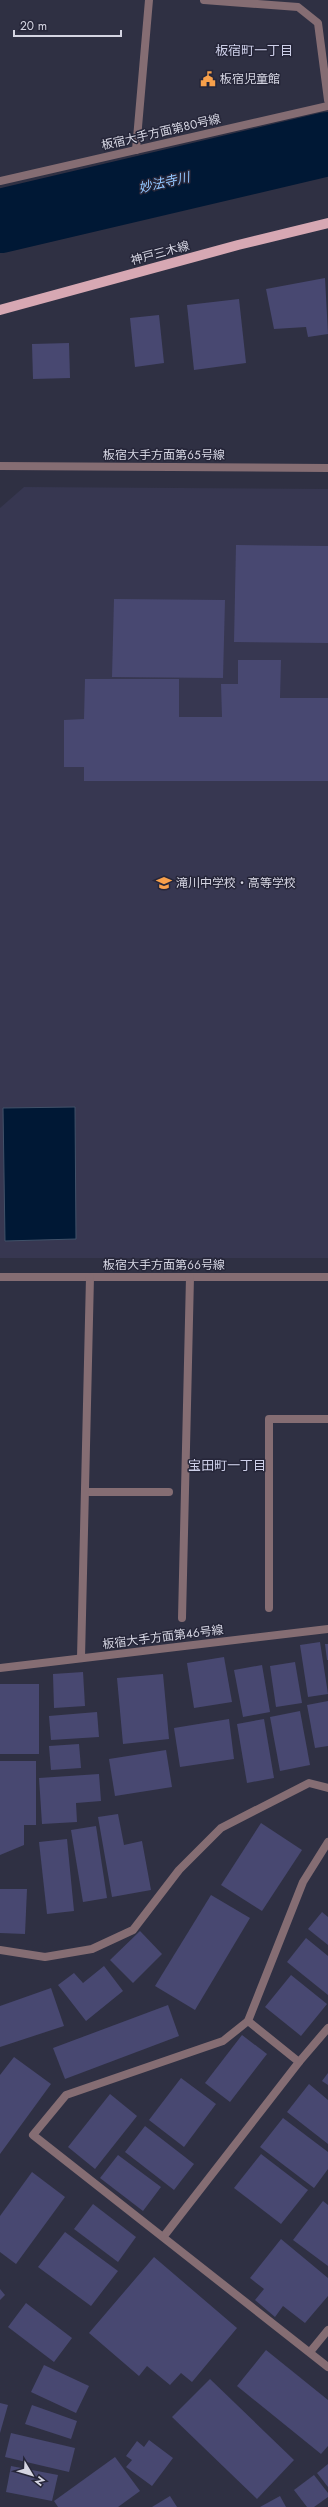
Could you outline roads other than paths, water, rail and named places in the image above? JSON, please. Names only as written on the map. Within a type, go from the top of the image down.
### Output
[{"type":"main road","name":"神戸三木線","points":[[0,310],[238,245],[328,223]]},
{"type":"street","points":[[136,150],[149,0]]},
{"type":"street","points":[[204,0],[298,7],[318,23],[328,100]]},
{"type":"street","name":"板宿大手方面第８０号線","points":[[0,181],[328,106]]},
{"type":"street","name":"板宿大手方面第６５号線","points":[[0,466],[328,468]]},
{"type":"street","name":"板宿大手方面第６６号線","points":[[0,1277],[328,1277]]},
{"type":"street","points":[[80,1658],[90,1277]]},
{"type":"street","points":[[182,1618],[190,1277]]},
{"type":"street","points":[[269,1608],[269,1419],[328,1419]]},
{"type":"street","points":[[85,1492],[169,1492]]},
{"type":"street","name":"板宿大手方面第４６号線","points":[[0,1668],[328,1629]]},
{"type":"street","points":[[0,1950],[45,1957],[92,1949],[133,1930],[179,1870],[221,1828],[309,1783],[328,1788]]},
{"type":"street","points":[[328,1842],[303,1882],[248,2021],[223,2041],[66,2095],[33,2135],[164,2236],[328,2367]]},
{"type":"street","points":[[248,2021],[299,2062]]},
{"type":"street","points":[[164,2236],[299,2062],[328,2028]]},
{"type":"street","points":[[310,2352],[328,2330]]},
{"type":"waterway","name":"妙法寺川","points":[[0,221],[328,144]]},
{"type":"place","name":"板宿児童館","points":[[208,79]]},
{"type":"place","name":"滝川中学校・高等学校","points":[[164,883]]},
{"type":"district","name":"板宿町一丁目","points":[[254,50]]},
{"type":"district","name":"宝田町一丁目","points":[[227,1465]]}]
